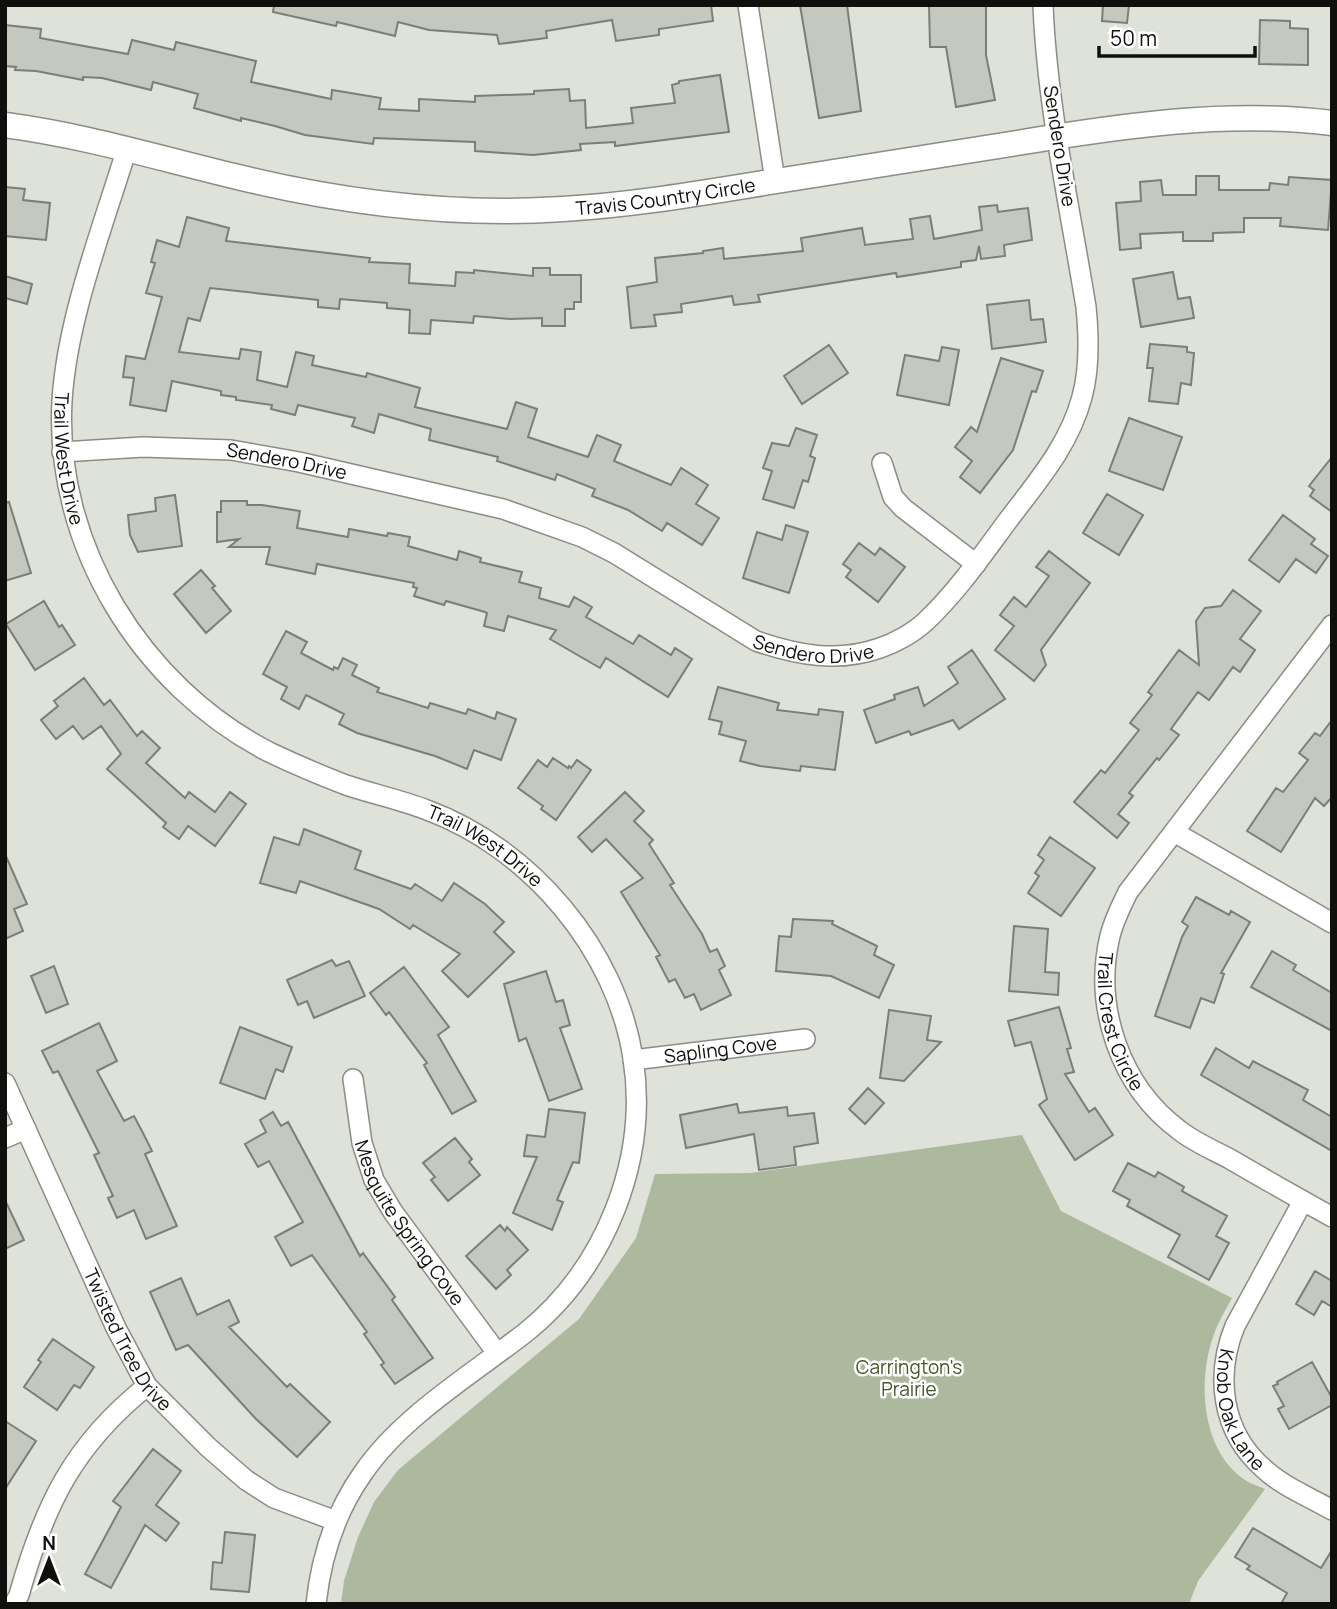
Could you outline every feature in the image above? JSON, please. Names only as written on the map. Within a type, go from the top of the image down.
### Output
[{"type":"street","points":[[748,5],[775,181]]},
{"type":"street","name":"Sendero Drive","points":[[62,452],[154,447],[231,450],[299,461],[503,509],[582,537],[614,553],[756,641],[818,657],[856,654],[880,648],[923,624],[976,564],[1060,452],[1083,396],[1088,367],[1087,321],[1044,43],[1043,5]]},
{"type":"street","name":"Travis Country Circle","points":[[5,125],[75,136],[240,178],[307,192],[395,205],[462,209],[561,209],[616,205],[1147,124],[1222,119],[1332,123]]},
{"type":"street","name":"Trail West Drive","points":[[127,148],[74,324],[62,399],[62,452],[78,528],[98,578],[115,609],[165,672],[228,726],[264,749],[349,786],[429,810],[493,845],[522,867],[565,911],[587,941],[621,1013],[634,1060],[636,1105],[633,1146],[619,1201],[593,1256],[557,1304],[402,1429],[362,1473],[336,1521],[327,1549],[316,1604]]},
{"type":"street","points":[[882,463],[890,489],[902,508],[976,564]]},
{"type":"street","name":"Trail Crest Circle","points":[[1331,628],[1128,892],[1111,933],[1105,974],[1107,1009],[1114,1038],[1131,1078],[1167,1121],[1181,1132],[1332,1217]]},
{"type":"street","points":[[1174,832],[1332,923]]},
{"type":"street","name":"Sapling Cove","points":[[634,1060],[805,1039]]},
{"type":"street","name":"Mesquite Spring Cove","points":[[353,1079],[362,1143],[374,1180],[393,1212],[497,1353]]},
{"type":"street","name":"Twisted Tree Drive","points":[[5,1083],[116,1328],[147,1386],[217,1456],[246,1480],[274,1498],[336,1521]]},
{"type":"street","points":[[5,1138],[26,1129]]},
{"type":"street","name":"Knob Oak Lane","points":[[1303,1201],[1235,1326],[1223,1364],[1223,1383],[1226,1408],[1233,1426],[1241,1443],[1258,1463],[1287,1485],[1332,1510]]},
{"type":"street","points":[[14,1604],[42,1521],[64,1478],[100,1429],[147,1386]]},
{"type":"green space","name":"Carrington's Prairie","points":[[1022,1135],[1061,1211],[1232,1298],[1217,1327],[1208,1355],[1205,1375],[1207,1415],[1220,1452],[1231,1467],[1245,1480],[1265,1489],[1198,1581],[1189,1604],[341,1604],[344,1581],[358,1537],[374,1502],[398,1470],[579,1319],[636,1238],[655,1174],[750,1173]]},
{"type":"building","points":[[274,5],[711,5],[713,21],[659,29],[659,35],[616,41],[612,20],[546,31],[547,38],[499,44],[497,35],[429,30],[398,22],[395,36],[337,22],[336,26],[273,12]]},
{"type":"building","points":[[800,5],[847,5],[861,111],[819,118]]},
{"type":"building","points":[[929,5],[986,5],[986,55],[995,100],[956,107],[946,47],[930,47]]},
{"type":"building","points":[[1103,5],[1129,5],[1127,23],[1102,21]]},
{"type":"building","points":[[1260,20],[1290,21],[1290,28],[1308,29],[1308,65],[1259,64]]},
{"type":"building","points":[[5,25],[41,29],[40,38],[128,54],[132,40],[174,50],[176,42],[256,61],[251,82],[331,99],[332,90],[381,98],[379,109],[419,111],[419,99],[475,102],[475,96],[534,94],[534,91],[569,89],[570,101],[585,100],[586,128],[633,123],[631,108],[675,103],[672,85],[679,81],[720,75],[729,132],[615,146],[615,142],[580,144],[581,150],[533,155],[475,151],[475,142],[374,138],[373,144],[305,135],[194,108],[198,94],[153,82],[151,90],[102,78],[83,77],[83,80],[15,70],[16,67],[5,66]]},
{"type":"building","points":[[1196,176],[1219,176],[1219,190],[1269,190],[1270,183],[1288,185],[1289,177],[1332,180],[1328,230],[1280,226],[1281,218],[1244,218],[1244,232],[1213,233],[1213,241],[1183,241],[1183,232],[1140,234],[1141,248],[1120,250],[1116,203],[1141,201],[1140,182],[1161,180],[1163,195],[1196,195]]},
{"type":"building","points":[[5,187],[25,189],[23,200],[50,203],[46,240],[5,236]]},
{"type":"building","points":[[997,205],[998,212],[1028,208],[1032,240],[1004,245],[1005,256],[981,259],[979,246],[976,260],[961,262],[961,267],[897,277],[896,273],[758,295],[760,302],[734,305],[732,296],[681,304],[682,312],[654,315],[656,326],[631,328],[627,287],[657,282],[655,258],[723,248],[724,259],[803,251],[801,238],[862,228],[865,245],[913,239],[910,219],[930,216],[934,239],[982,230],[979,207]]},
{"type":"building","points":[[187,217],[229,228],[226,241],[370,258],[369,262],[410,264],[409,283],[455,286],[456,272],[474,273],[474,270],[533,276],[533,268],[550,268],[550,275],[581,275],[581,302],[574,302],[574,309],[565,309],[565,326],[542,326],[542,318],[474,316],[473,323],[431,320],[430,334],[409,333],[410,310],[387,308],[387,303],[340,299],[339,309],[318,307],[318,300],[210,288],[200,321],[188,318],[179,352],[239,359],[241,349],[261,352],[257,380],[287,387],[296,352],[314,356],[312,365],[366,377],[367,373],[420,388],[415,407],[507,429],[516,402],[537,409],[528,437],[588,457],[597,435],[621,445],[614,461],[671,485],[681,468],[708,485],[696,504],[719,518],[702,545],[667,523],[662,531],[628,510],[592,496],[595,489],[557,474],[555,480],[497,461],[498,457],[429,440],[431,429],[379,414],[374,433],[352,426],[355,418],[298,405],[295,415],[271,409],[272,405],[236,400],[236,397],[221,395],[221,391],[172,381],[166,411],[130,405],[134,378],[123,377],[126,356],[145,359],[162,297],[146,293],[155,263],[151,262],[157,240],[179,247]]},
{"type":"building","points":[[1173,272],[1178,299],[1190,297],[1194,318],[1141,327],[1133,279]]},
{"type":"building","points":[[5,276],[32,284],[27,304],[5,298]]},
{"type":"building","points":[[1029,300],[1031,320],[1043,319],[1046,342],[992,349],[987,305]]},
{"type":"building","points":[[1150,344],[1187,347],[1187,352],[1194,353],[1191,385],[1181,383],[1178,404],[1149,401],[1153,368],[1147,368]]},
{"type":"building","points":[[829,345],[848,373],[802,404],[784,376]]},
{"type":"building","points":[[942,347],[959,350],[949,405],[897,395],[905,355],[939,361]]},
{"type":"building","points":[[1001,358],[1043,371],[1036,392],[1032,391],[1013,450],[980,493],[960,477],[972,461],[955,447],[971,427],[977,432]]},
{"type":"building","points":[[1129,418],[1182,437],[1163,490],[1109,471]]},
{"type":"building","points":[[796,428],[817,435],[810,456],[815,458],[808,482],[803,480],[794,508],[763,499],[772,471],[763,468],[772,443],[789,446]]},
{"type":"building","points":[[1332,457],[1332,512],[1310,496],[1314,490],[1309,486]]},
{"type":"building","points":[[1107,494],[1143,515],[1119,555],[1083,533]]},
{"type":"building","points":[[175,495],[182,546],[138,552],[130,535],[128,515],[156,511],[155,498]]},
{"type":"building","points":[[221,501],[247,501],[247,505],[300,511],[297,528],[348,537],[349,529],[387,536],[388,533],[410,537],[408,546],[457,560],[459,551],[481,558],[480,562],[522,572],[519,582],[541,588],[539,598],[569,607],[574,597],[592,607],[586,617],[633,644],[639,635],[671,655],[675,648],[692,659],[668,697],[606,658],[600,668],[550,639],[556,630],[508,616],[504,631],[484,626],[487,613],[446,601],[444,605],[414,596],[417,588],[413,587],[414,583],[317,564],[315,574],[266,564],[270,547],[229,547],[239,539],[217,542],[217,512],[221,512]]},
{"type":"building","points":[[9,502],[31,573],[5,581],[5,503]]},
{"type":"building","points":[[1283,515],[1315,539],[1311,544],[1328,556],[1316,573],[1296,559],[1279,582],[1249,560]]},
{"type":"building","points":[[786,525],[808,532],[789,593],[743,578],[757,532],[782,540]]},
{"type":"building","points":[[859,543],[875,555],[880,548],[905,567],[878,602],[846,577],[851,570],[843,564]]},
{"type":"building","points":[[1049,551],[1090,583],[1041,650],[1046,665],[1034,681],[995,650],[1014,626],[1000,615],[1014,597],[1026,607],[1049,576],[1036,567]]},
{"type":"building","points":[[201,570],[231,611],[206,633],[174,594]]},
{"type":"building","points":[[1233,590],[1261,611],[1240,639],[1255,650],[1240,672],[1233,667],[1209,700],[1198,692],[1171,729],[1179,735],[1129,793],[1133,796],[1118,814],[1129,823],[1117,838],[1074,802],[1101,770],[1105,773],[1139,730],[1130,723],[1152,695],[1148,692],[1179,650],[1199,665],[1196,621],[1205,608],[1221,606]]},
{"type":"building","points":[[44,601],[59,627],[62,625],[75,645],[35,670],[6,624]]},
{"type":"building","points":[[286,631],[307,642],[301,653],[333,670],[334,667],[338,669],[343,658],[357,665],[352,675],[379,688],[377,692],[428,708],[430,703],[466,714],[468,709],[495,719],[497,712],[516,719],[501,760],[474,750],[467,769],[435,756],[357,733],[339,724],[344,714],[306,695],[299,709],[281,699],[287,687],[263,674]]},
{"type":"building","points":[[972,650],[1005,699],[959,729],[953,720],[911,735],[909,731],[876,743],[864,710],[918,687],[924,706],[958,683],[948,667]]},
{"type":"building","points":[[84,678],[104,705],[110,700],[137,736],[142,731],[160,748],[146,763],[185,798],[189,792],[215,812],[230,792],[246,804],[215,846],[188,826],[179,839],[163,827],[166,823],[107,769],[121,754],[101,726],[83,739],[73,726],[56,739],[41,720],[58,706],[54,701]]},
{"type":"building","points":[[718,687],[779,703],[777,710],[818,715],[819,709],[843,712],[835,770],[801,766],[800,771],[740,761],[746,741],[719,734],[722,722],[709,719]]},
{"type":"building","points":[[1332,720],[1332,797],[1324,806],[1315,798],[1281,852],[1247,831],[1276,788],[1283,792],[1308,760],[1299,753],[1315,733],[1320,736]]},
{"type":"building","points":[[553,758],[568,768],[577,760],[591,770],[556,820],[541,809],[543,806],[518,788],[538,760],[547,767]]},
{"type":"building","points":[[625,792],[644,811],[634,821],[653,840],[649,844],[674,883],[670,885],[702,934],[710,952],[717,949],[725,966],[719,970],[731,995],[701,1010],[694,994],[685,998],[675,979],[669,982],[656,957],[660,955],[621,892],[643,878],[606,839],[592,852],[578,837]]},
{"type":"building","points":[[304,829],[361,851],[355,869],[411,889],[415,884],[442,901],[454,883],[485,904],[504,922],[494,932],[514,952],[468,997],[442,971],[460,954],[413,925],[410,929],[379,909],[300,881],[296,893],[260,883],[274,837],[299,845]]},
{"type":"building","points":[[1050,837],[1095,868],[1061,916],[1028,893],[1039,876],[1035,873],[1044,860],[1038,855]]},
{"type":"building","points":[[5,854],[27,904],[14,909],[23,931],[5,939]]},
{"type":"building","points":[[1196,897],[1229,915],[1231,911],[1250,922],[1221,973],[1224,974],[1214,1003],[1201,998],[1190,1028],[1155,1016],[1188,926],[1182,922]]},
{"type":"building","points":[[793,919],[833,921],[832,924],[877,946],[874,955],[894,965],[879,998],[831,976],[776,971],[779,936],[791,937]]},
{"type":"building","points":[[1014,926],[1048,929],[1045,972],[1059,973],[1058,995],[1009,991]]},
{"type":"building","points":[[1272,951],[1296,965],[1293,970],[1332,993],[1332,1031],[1251,987]]},
{"type":"building","points":[[332,960],[336,966],[349,961],[365,996],[314,1018],[307,1001],[298,1005],[287,980]]},
{"type":"building","points":[[54,966],[68,1004],[46,1013],[31,976]]},
{"type":"building","points":[[404,967],[449,1027],[438,1035],[476,1101],[452,1114],[424,1065],[427,1063],[389,1012],[386,1015],[370,993]]},
{"type":"building","points":[[546,971],[556,1002],[563,1000],[570,1025],[560,1028],[582,1089],[549,1101],[526,1038],[519,1041],[504,984]]},
{"type":"building","points":[[1059,1007],[1071,1048],[1067,1049],[1074,1072],[1065,1074],[1089,1112],[1095,1108],[1113,1135],[1075,1160],[1039,1105],[1047,1099],[1031,1042],[1015,1046],[1008,1021]]},
{"type":"building","points":[[889,1010],[931,1016],[927,1040],[941,1042],[904,1081],[880,1078]]},
{"type":"building","points":[[99,1023],[117,1061],[97,1071],[124,1121],[134,1116],[143,1133],[152,1151],[145,1154],[177,1226],[146,1239],[134,1210],[117,1218],[108,1198],[113,1196],[94,1155],[99,1153],[58,1071],[53,1073],[42,1051]]},
{"type":"building","points":[[240,1027],[292,1047],[283,1072],[276,1069],[265,1099],[220,1083]]},
{"type":"building","points":[[1216,1048],[1249,1068],[1253,1061],[1308,1090],[1303,1100],[1332,1117],[1332,1151],[1201,1075]]},
{"type":"building","points":[[868,1088],[884,1103],[865,1124],[849,1109]]},
{"type":"building","points":[[737,1104],[739,1113],[787,1107],[788,1116],[814,1113],[818,1143],[794,1147],[796,1165],[759,1170],[754,1134],[686,1148],[680,1115]]},
{"type":"building","points":[[549,1109],[585,1113],[579,1163],[573,1162],[557,1200],[563,1202],[552,1230],[513,1213],[537,1157],[524,1156],[527,1135],[545,1137]]},
{"type":"building","points":[[273,1112],[281,1126],[288,1122],[360,1256],[363,1253],[395,1297],[392,1300],[433,1358],[395,1384],[364,1334],[367,1332],[312,1255],[291,1266],[275,1237],[303,1222],[269,1161],[258,1167],[245,1144],[266,1132],[260,1120]]},
{"type":"building","points":[[455,1138],[472,1159],[469,1162],[480,1175],[448,1201],[431,1180],[435,1177],[423,1163]]},
{"type":"building","points":[[1128,1163],[1155,1177],[1158,1172],[1184,1187],[1182,1191],[1227,1216],[1216,1236],[1229,1243],[1209,1280],[1168,1257],[1180,1235],[1127,1206],[1130,1200],[1113,1191]]},
{"type":"building","points":[[5,1200],[24,1240],[5,1249]]},
{"type":"building","points":[[500,1225],[505,1231],[507,1227],[528,1250],[507,1270],[511,1275],[496,1289],[466,1256]]},
{"type":"building","points":[[1315,1271],[1332,1281],[1332,1307],[1322,1301],[1314,1315],[1296,1304]]},
{"type":"building","points":[[181,1278],[197,1315],[229,1300],[239,1322],[229,1327],[287,1387],[290,1384],[330,1422],[297,1457],[256,1419],[188,1345],[176,1350],[150,1292]]},
{"type":"building","points":[[53,1339],[94,1367],[80,1388],[74,1385],[57,1410],[24,1387]]},
{"type":"building","points":[[1312,1362],[1332,1398],[1332,1405],[1289,1429],[1278,1409],[1284,1406],[1273,1386]]},
{"type":"building","points":[[5,1421],[36,1441],[5,1489]]},
{"type":"building","points":[[153,1449],[181,1471],[156,1505],[179,1523],[166,1541],[145,1525],[111,1588],[85,1574],[121,1507],[113,1501]]},
{"type":"building","points":[[1253,1528],[1321,1568],[1332,1550],[1332,1604],[1281,1604],[1287,1593],[1247,1569],[1250,1566],[1235,1557]]},
{"type":"building","points":[[225,1532],[255,1535],[249,1592],[211,1589],[213,1562],[222,1563]]}]
